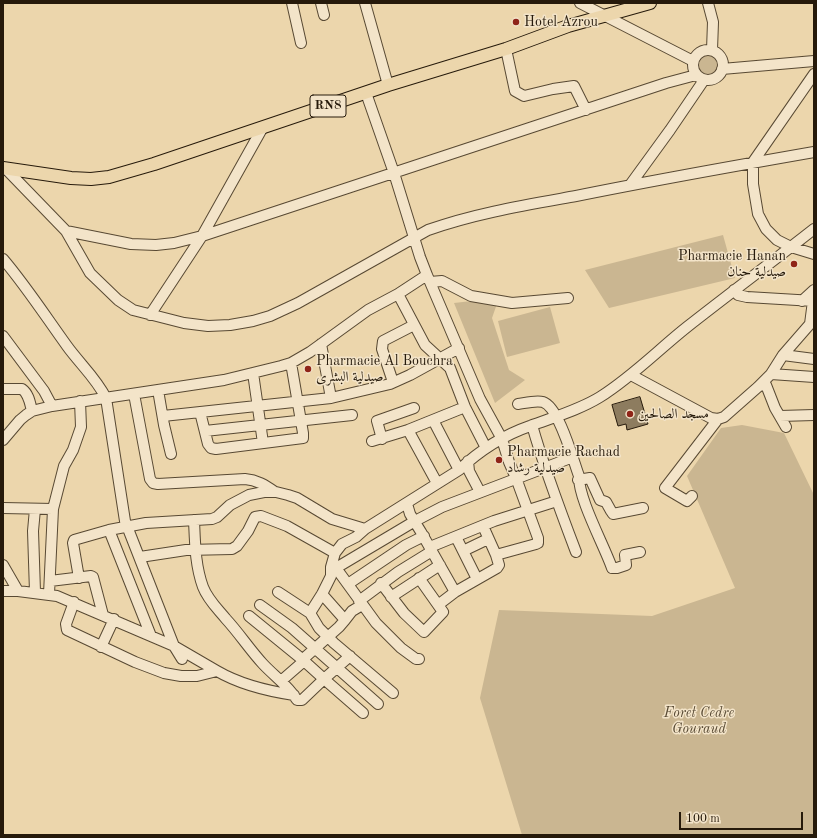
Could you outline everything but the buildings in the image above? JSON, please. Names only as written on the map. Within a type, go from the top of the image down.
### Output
[{"type":"main road","name":"RN8","points":[[4,168],[71,178],[91,179],[109,177],[154,164],[388,85],[506,49],[568,26],[650,3]]},
{"type":"street","points":[[292,3],[301,43]]},
{"type":"street","points":[[320,3],[324,15]]},
{"type":"street","points":[[365,3],[388,85]]},
{"type":"street","points":[[580,3],[693,61]]},
{"type":"street","points":[[708,3],[713,22],[712,50]]},
{"type":"street","points":[[506,49],[515,91],[524,96],[574,86],[586,110]]},
{"type":"street","points":[[712,50],[717,52],[722,60],[722,69],[717,77],[708,80],[700,77],[693,71],[693,61],[695,56],[703,51],[712,50]]},
{"type":"street","points":[[722,69],[814,62]]},
{"type":"street","points":[[814,74],[753,162],[753,184],[758,214],[766,229],[777,240],[791,247],[814,254]]},
{"type":"street","points":[[66,231],[131,244],[174,244],[666,83],[700,77]]},
{"type":"street","points":[[630,185],[670,130],[700,77]]},
{"type":"street","points":[[366,93],[429,279],[480,399],[502,438],[509,462],[529,510],[538,538],[538,543],[496,556]]},
{"type":"street","points":[[150,315],[202,236],[264,127]]},
{"type":"street","points":[[4,168],[66,231],[90,273],[118,300],[133,310],[150,315],[184,323],[208,326],[230,325],[258,320],[270,316],[298,303],[428,230],[441,226],[493,212],[753,162],[814,152]]},
{"type":"street","points":[[310,614],[331,576],[334,560],[342,544],[356,537],[364,530],[459,470],[468,461],[502,438],[586,405],[600,397],[631,375],[686,328],[814,229]]},
{"type":"street","points":[[3,259],[17,275],[69,348],[100,385],[106,398],[123,513],[174,646],[182,659]]},
{"type":"street","points":[[3,440],[20,420],[32,411],[80,401],[224,380],[290,363],[321,344],[368,310],[429,279],[442,281],[471,296],[512,303],[568,298]]},
{"type":"street","points":[[631,375],[711,418],[718,419],[724,417],[771,374],[783,355],[810,324],[813,301],[747,297],[738,295],[734,290]]},
{"type":"street","points":[[802,300],[814,290]]},
{"type":"street","points":[[398,294],[425,345],[450,368],[465,407],[486,448]]},
{"type":"street","points":[[393,382],[382,349],[383,341],[414,325]]},
{"type":"street","points":[[3,336],[44,391],[52,406]]},
{"type":"street","points":[[321,344],[331,398]]},
{"type":"street","points":[[162,416],[331,398],[393,382],[410,375],[459,348]]},
{"type":"street","points":[[783,355],[814,359]]},
{"type":"street","points":[[200,412],[209,446],[214,449],[303,438],[298,401],[290,363]]},
{"type":"street","points":[[253,373],[263,443]]},
{"type":"street","points":[[771,374],[814,378]]},
{"type":"street","points":[[758,387],[764,384],[766,385],[786,427]]},
{"type":"street","points":[[3,390],[22,389],[25,391],[27,393],[32,411]]},
{"type":"street","points":[[158,390],[162,416],[171,454]]},
{"type":"street","points":[[134,394],[150,479],[153,483],[158,484],[245,479],[254,480],[276,492]]},
{"type":"street","points":[[49,594],[53,509],[64,466],[73,450],[81,427],[80,401]]},
{"type":"street","points":[[518,404],[542,402],[550,406],[557,416],[573,457],[585,502],[612,568],[626,565],[625,555],[640,552]]},
{"type":"street","points":[[414,408],[379,420],[377,422],[377,440],[408,430],[465,407]]},
{"type":"street","points":[[205,431],[352,415]]},
{"type":"street","points":[[780,416],[814,415]]},
{"type":"street","points":[[689,499],[664,488],[718,419]]},
{"type":"street","points":[[433,420],[459,470]]},
{"type":"street","points":[[532,425],[545,467],[576,552]]},
{"type":"street","points":[[408,430],[437,483]]},
{"type":"street","points":[[334,560],[442,507],[573,457]]},
{"type":"street","points":[[468,461],[469,471],[480,492]]},
{"type":"street","points":[[578,480],[590,478],[600,500],[606,502],[612,513],[643,508]]},
{"type":"street","points":[[79,578],[73,541],[79,538],[109,530],[146,523],[215,518],[230,505],[249,495],[264,492],[276,492],[297,498],[332,519],[364,530]]},
{"type":"street","points":[[281,681],[339,627],[352,611],[381,584],[431,549],[483,526],[557,501]]},
{"type":"street","points":[[407,504],[410,514],[455,592]]},
{"type":"street","points":[[3,508],[53,509]]},
{"type":"street","points":[[35,508],[33,531],[35,592]]},
{"type":"street","points":[[140,557],[186,550],[232,549],[237,546],[248,531],[255,517],[261,516],[287,526],[334,560],[360,603],[385,634],[401,648],[419,659]]},
{"type":"street","points":[[194,520],[197,566],[203,586],[214,606],[256,656],[294,695],[296,700],[302,700],[350,656]]},
{"type":"street","points":[[438,605],[455,592],[498,567],[496,556],[483,526]]},
{"type":"street","points":[[109,530],[151,636]]},
{"type":"street","points":[[348,584],[406,545],[424,536]]},
{"type":"street","points":[[456,537],[477,579]]},
{"type":"street","points":[[463,550],[488,539]]},
{"type":"street","points":[[3,565],[18,591]]},
{"type":"street","points":[[391,597],[440,565]]},
{"type":"street","points":[[50,581],[91,576],[94,577],[103,615]]},
{"type":"street","points":[[381,584],[404,613],[424,632],[443,612],[419,578]]},
{"type":"street","points":[[3,591],[49,594],[74,602],[174,646],[226,676],[254,688],[275,693],[294,695]]},
{"type":"street","points":[[278,592],[310,614],[319,628],[328,637],[393,693]]},
{"type":"street","points":[[322,594],[345,620]]},
{"type":"street","points":[[74,602],[66,624],[67,630],[135,662],[164,673],[181,676],[197,676],[217,671]]},
{"type":"street","points":[[260,605],[292,628],[378,704]]},
{"type":"street","points":[[249,616],[303,660],[363,713]]},
{"type":"street","points":[[101,646],[114,619]]},
{"type":"street","points":[[348,699],[360,687]]},
{"type":"green space","points":[[704,56],[712,56],[717,61],[715,72],[712,74],[704,74],[699,69],[699,61]]},
{"type":"green space","points":[[723,235],[735,278],[609,308],[585,270]]},
{"type":"green space","points":[[499,298],[492,318],[509,370],[525,380],[495,403],[454,303]]},
{"type":"green space","points":[[550,307],[560,343],[507,357],[498,321]]},
{"type":"green space","name":"Foret Cedre Gouraud","points":[[742,425],[784,433],[814,495],[814,835],[522,835],[480,698],[499,610],[652,616],[735,588],[687,476],[721,428]]},
{"type":"place","name":"Hotel Azrou","points":[[516,22]]},
{"type":"place","name":"Pharmacie Hanan صيدلية حنان","points":[[794,264]]},
{"type":"place","name":"Pharmacie Al Bouchra صيدلية البشرى","points":[[308,369]]},
{"type":"place","name":"مسجد الصالحين","points":[[630,414]]},
{"type":"place","name":"Pharmacie Rachad صيدلية رشاد","points":[[499,460]]}]
